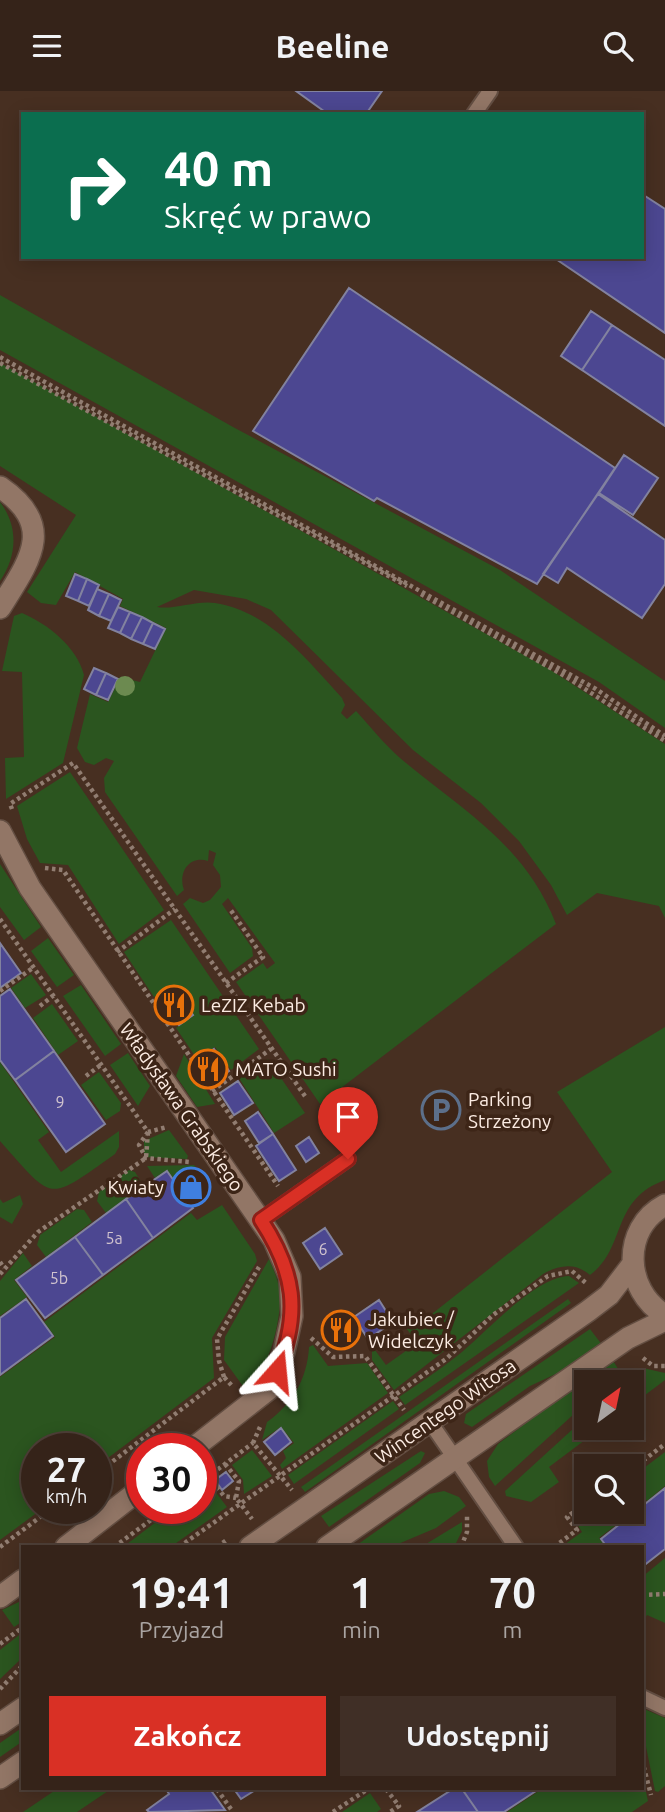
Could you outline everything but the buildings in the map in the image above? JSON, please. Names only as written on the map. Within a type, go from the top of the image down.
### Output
[{"type":"street","points":[[0,487],[18,499],[34,522],[32,550],[0,608]]},
{"type":"street","name":"Władysława Grabskiego","points":[[7,824],[30,888],[261,1220],[274,1240],[290,1277],[292,1315],[284,1352],[269,1389],[213,1433]]},
{"type":"street","points":[[665,1205],[646,1220],[637,1236],[632,1265],[639,1290],[649,1303],[665,1315]]},
{"type":"street","name":"Wincentego Witosa","points":[[253,1545],[601,1302],[632,1265]]},
{"type":"street","points":[[330,1545],[628,1338],[665,1321]]},
{"type":"street","points":[[69,1545],[126,1500]]},
{"type":"street","points":[[0,1597],[21,1581]]},
{"type":"street","points":[[0,1724],[21,1709]]},
{"type":"street","points":[[0,1778],[21,1763]]},
{"type":"lane","points":[[475,112],[490,91]]},
{"type":"lane","points":[[261,1220],[348,1159]]},
{"type":"lane","points":[[430,1422],[515,1545]]},
{"type":"lane","points":[[644,1698],[665,1708]]},
{"type":"path","points":[[0,357],[596,689],[665,739]]},
{"type":"path","points":[[0,363],[412,589],[568,678],[665,739]]},
{"type":"path","points":[[7,824],[10,804],[73,763],[307,1099]]},
{"type":"path","points":[[38,868],[63,870],[289,1200]]},
{"type":"path","points":[[117,952],[175,909]]},
{"type":"path","points":[[226,983],[263,957],[230,909]]},
{"type":"path","points":[[0,919],[148,1132],[146,1158]]},
{"type":"path","points":[[0,991],[34,967]]},
{"type":"path","points":[[40,1006],[54,995]]},
{"type":"path","points":[[212,1091],[271,1049]]},
{"type":"path","points":[[86,1076],[102,1064]]},
{"type":"path","points":[[148,1132],[173,1125]]},
{"type":"path","points":[[0,1274],[38,1232],[146,1158],[199,1163],[192,1153]]},
{"type":"path","points":[[224,1377],[217,1339],[262,1261]]},
{"type":"path","points":[[0,1262],[5,1268]]},
{"type":"path","points":[[182,1545],[451,1355],[499,1311],[548,1276],[572,1271],[592,1290]]},
{"type":"path","points":[[305,1346],[307,1335],[333,1357],[365,1356],[404,1410]]},
{"type":"path","points":[[638,1352],[653,1366],[665,1366]]},
{"type":"path","points":[[217,1470],[253,1443]]},
{"type":"path","points":[[644,1460],[665,1444]]},
{"type":"path","points":[[225,1464],[239,1481],[236,1498],[253,1521]]},
{"type":"path","points":[[217,1487],[224,1496],[236,1498]]},
{"type":"path","points":[[557,1545],[577,1530],[568,1517],[574,1512]]},
{"type":"path","points":[[462,1545],[467,1532],[467,1513]]},
{"type":"path","points":[[0,1547],[31,1524]]},
{"type":"path","points":[[117,1545],[145,1524]]},
{"type":"path","points":[[644,1595],[665,1594]]},
{"type":"path","points":[[0,1644],[21,1628]]},
{"type":"path","points":[[0,1689],[21,1667]]},
{"type":"path","points":[[644,1768],[651,1795]]},
{"type":"path","points":[[218,1790],[233,1812]]},
{"type":"path","points":[[333,1812],[366,1790]]},
{"type":"path","points":[[387,1790],[399,1806],[390,1812]]},
{"type":"green space","points":[[0,295],[233,427],[500,570],[665,681],[665,728],[599,682],[0,350]]},
{"type":"green space","points":[[0,363],[549,669],[665,744],[665,918],[659,906],[597,893],[567,915],[551,885],[519,841],[481,803],[413,750],[271,610],[246,599],[194,590],[157,607],[215,603],[253,616],[286,639],[342,698],[345,705],[341,713],[347,719],[356,711],[400,758],[469,812],[509,850],[543,896],[556,924],[320,1104],[236,982],[263,963],[267,969],[275,963],[228,898],[222,904],[252,948],[253,956],[230,973],[183,904],[190,898],[203,903],[210,900],[221,887],[220,875],[213,865],[216,853],[209,850],[208,861],[195,861],[186,867],[182,878],[184,890],[177,896],[105,792],[104,778],[114,761],[106,758],[94,765],[85,762],[77,748],[90,694],[108,702],[120,677],[140,682],[166,628],[120,606],[123,599],[75,572],[56,605],[41,603],[27,592],[76,515],[0,466]]},
{"type":"green space","points":[[0,502],[10,521],[13,541],[10,562],[0,581]]},
{"type":"green space","points":[[22,613],[42,623],[68,646],[84,675],[63,763],[6,799],[5,758],[24,757],[22,672],[2,671],[14,616]]},
{"type":"green space","points":[[70,772],[164,910],[119,944],[68,865],[40,863],[27,839],[17,806]]},
{"type":"green space","points":[[0,864],[41,927],[24,940],[0,907]]},
{"type":"green space","points":[[171,920],[259,1049],[231,1070],[215,1047],[197,1059],[176,1028],[193,1016],[174,985],[154,997],[124,952]]},
{"type":"green space","points":[[48,938],[74,975],[57,987],[31,951]]},
{"type":"green space","points":[[31,974],[46,995],[25,1008],[11,988]]},
{"type":"green space","points":[[81,985],[121,1044],[105,1056],[63,996]]},
{"type":"green space","points":[[52,1004],[78,1041],[58,1055],[33,1018]]},
{"type":"green space","points":[[665,1027],[665,1180],[635,1199],[610,1252],[590,1275],[579,1268],[567,1266],[543,1274],[394,1390],[372,1360],[372,1346],[386,1365],[417,1343],[401,1321],[405,1317],[414,1328],[612,1172],[557,1092]]},
{"type":"green space","points":[[128,1053],[150,1086],[138,1106],[110,1065]]},
{"type":"green space","points":[[184,1054],[215,1104],[197,1107],[176,1076]]},
{"type":"green space","points":[[268,1059],[305,1113],[274,1133],[239,1078]]},
{"type":"green space","points":[[0,1062],[49,1132],[38,1140],[61,1172],[119,1131],[119,1147],[115,1154],[63,1187],[53,1189],[43,1185],[0,1141]]},
{"type":"green space","points":[[99,1072],[121,1103],[120,1111],[106,1120],[81,1085]]},
{"type":"green space","points":[[169,1130],[188,1156],[187,1159],[144,1157],[144,1141]]},
{"type":"green space","points":[[147,1166],[196,1167],[176,1182],[167,1170],[155,1178]]},
{"type":"green space","points":[[129,1170],[135,1172],[143,1185],[106,1213],[97,1201],[99,1192]]},
{"type":"green space","points":[[20,1195],[23,1204],[12,1224],[0,1217],[0,1199],[3,1203]]},
{"type":"green space","points":[[222,1205],[257,1261],[212,1338],[214,1378],[141,1433],[126,1433],[126,1444],[112,1455],[112,1433],[21,1433],[22,1524],[0,1540],[0,1377],[55,1337],[44,1322],[191,1213],[197,1220]]},
{"type":"green space","points":[[77,1209],[84,1210],[92,1222],[46,1257],[37,1245],[40,1235]]},
{"type":"green space","points":[[23,1253],[32,1266],[14,1280],[27,1297],[0,1316],[0,1281]]},
{"type":"green space","points":[[269,1259],[280,1291],[277,1324],[266,1361],[260,1373],[245,1389],[224,1360],[225,1337]]},
{"type":"green space","points":[[569,1276],[579,1283],[405,1405],[399,1397],[457,1356],[525,1296],[555,1279]]},
{"type":"green space","points":[[568,1299],[571,1303],[305,1492],[301,1487]]},
{"type":"green space","points":[[590,1329],[603,1346],[577,1364],[530,1386],[472,1427],[464,1423],[466,1414]]},
{"type":"green space","points":[[313,1345],[328,1366],[367,1363],[388,1393],[282,1469],[280,1465],[286,1458],[283,1451],[294,1443],[281,1427],[262,1440],[267,1422],[284,1407],[302,1380],[309,1347]]},
{"type":"green space","points":[[612,1359],[619,1370],[597,1370]]},
{"type":"green space","points":[[643,1368],[665,1373],[665,1380],[644,1396],[644,1370],[641,1370]]},
{"type":"green space","points":[[574,1387],[574,1414],[495,1486],[489,1477],[487,1461],[498,1444]]},
{"type":"green space","points":[[393,1401],[399,1409],[294,1484],[288,1475]]},
{"type":"green space","points":[[574,1428],[574,1440],[585,1440],[549,1467],[559,1482],[531,1502],[506,1496],[505,1491]]},
{"type":"green space","points":[[252,1450],[272,1476],[244,1494],[243,1480],[232,1465]]},
{"type":"green space","points":[[421,1451],[425,1453],[420,1463],[329,1527],[321,1516]]},
{"type":"green space","points":[[665,1452],[665,1486],[647,1501],[644,1497],[644,1468]]},
{"type":"green space","points":[[444,1491],[459,1497],[466,1506],[436,1528],[396,1545],[357,1545],[429,1494]]},
{"type":"green space","points":[[217,1494],[227,1507],[217,1514]]},
{"type":"green space","points":[[462,1522],[462,1531],[455,1545],[424,1545]]},
{"type":"green space","points":[[153,1524],[203,1524],[173,1545],[127,1544]]},
{"type":"green space","points":[[577,1524],[617,1524],[599,1538],[604,1545],[564,1545],[582,1532]]},
{"type":"green space","points":[[665,1558],[665,1623],[647,1615],[644,1621],[644,1575]]},
{"type":"green space","points":[[21,1601],[21,1622],[14,1627],[2,1610]]},
{"type":"green space","points":[[21,1634],[21,1659],[0,1679],[0,1650]]},
{"type":"green space","points":[[644,1709],[665,1718],[665,1786],[658,1792],[655,1791],[644,1737]]},
{"type":"green space","points":[[21,1728],[21,1742],[0,1757],[0,1743]]},
{"type":"green space","points":[[644,1783],[648,1801],[632,1812],[507,1812],[540,1790],[644,1790]]},
{"type":"green space","points":[[56,1790],[110,1790],[77,1812],[23,1812]]},
{"type":"green space","points":[[370,1793],[381,1809],[377,1812],[342,1812]]},
{"type":"place","name":"LeZIZ Kebab","points":[[174,1005]]},
{"type":"place","name":"MATO Sushi","points":[[208,1069]]},
{"type":"place","name":"Parking Strzeżony","points":[[441,1110]]},
{"type":"place","name":"Kwiaty","points":[[191,1187]]},
{"type":"place","name":"Jakubiec / Widelczyk","points":[[341,1330]]},
{"type":"route","points":[[277,1371],[292,1315],[290,1277],[274,1240],[261,1220],[348,1159]]}]
